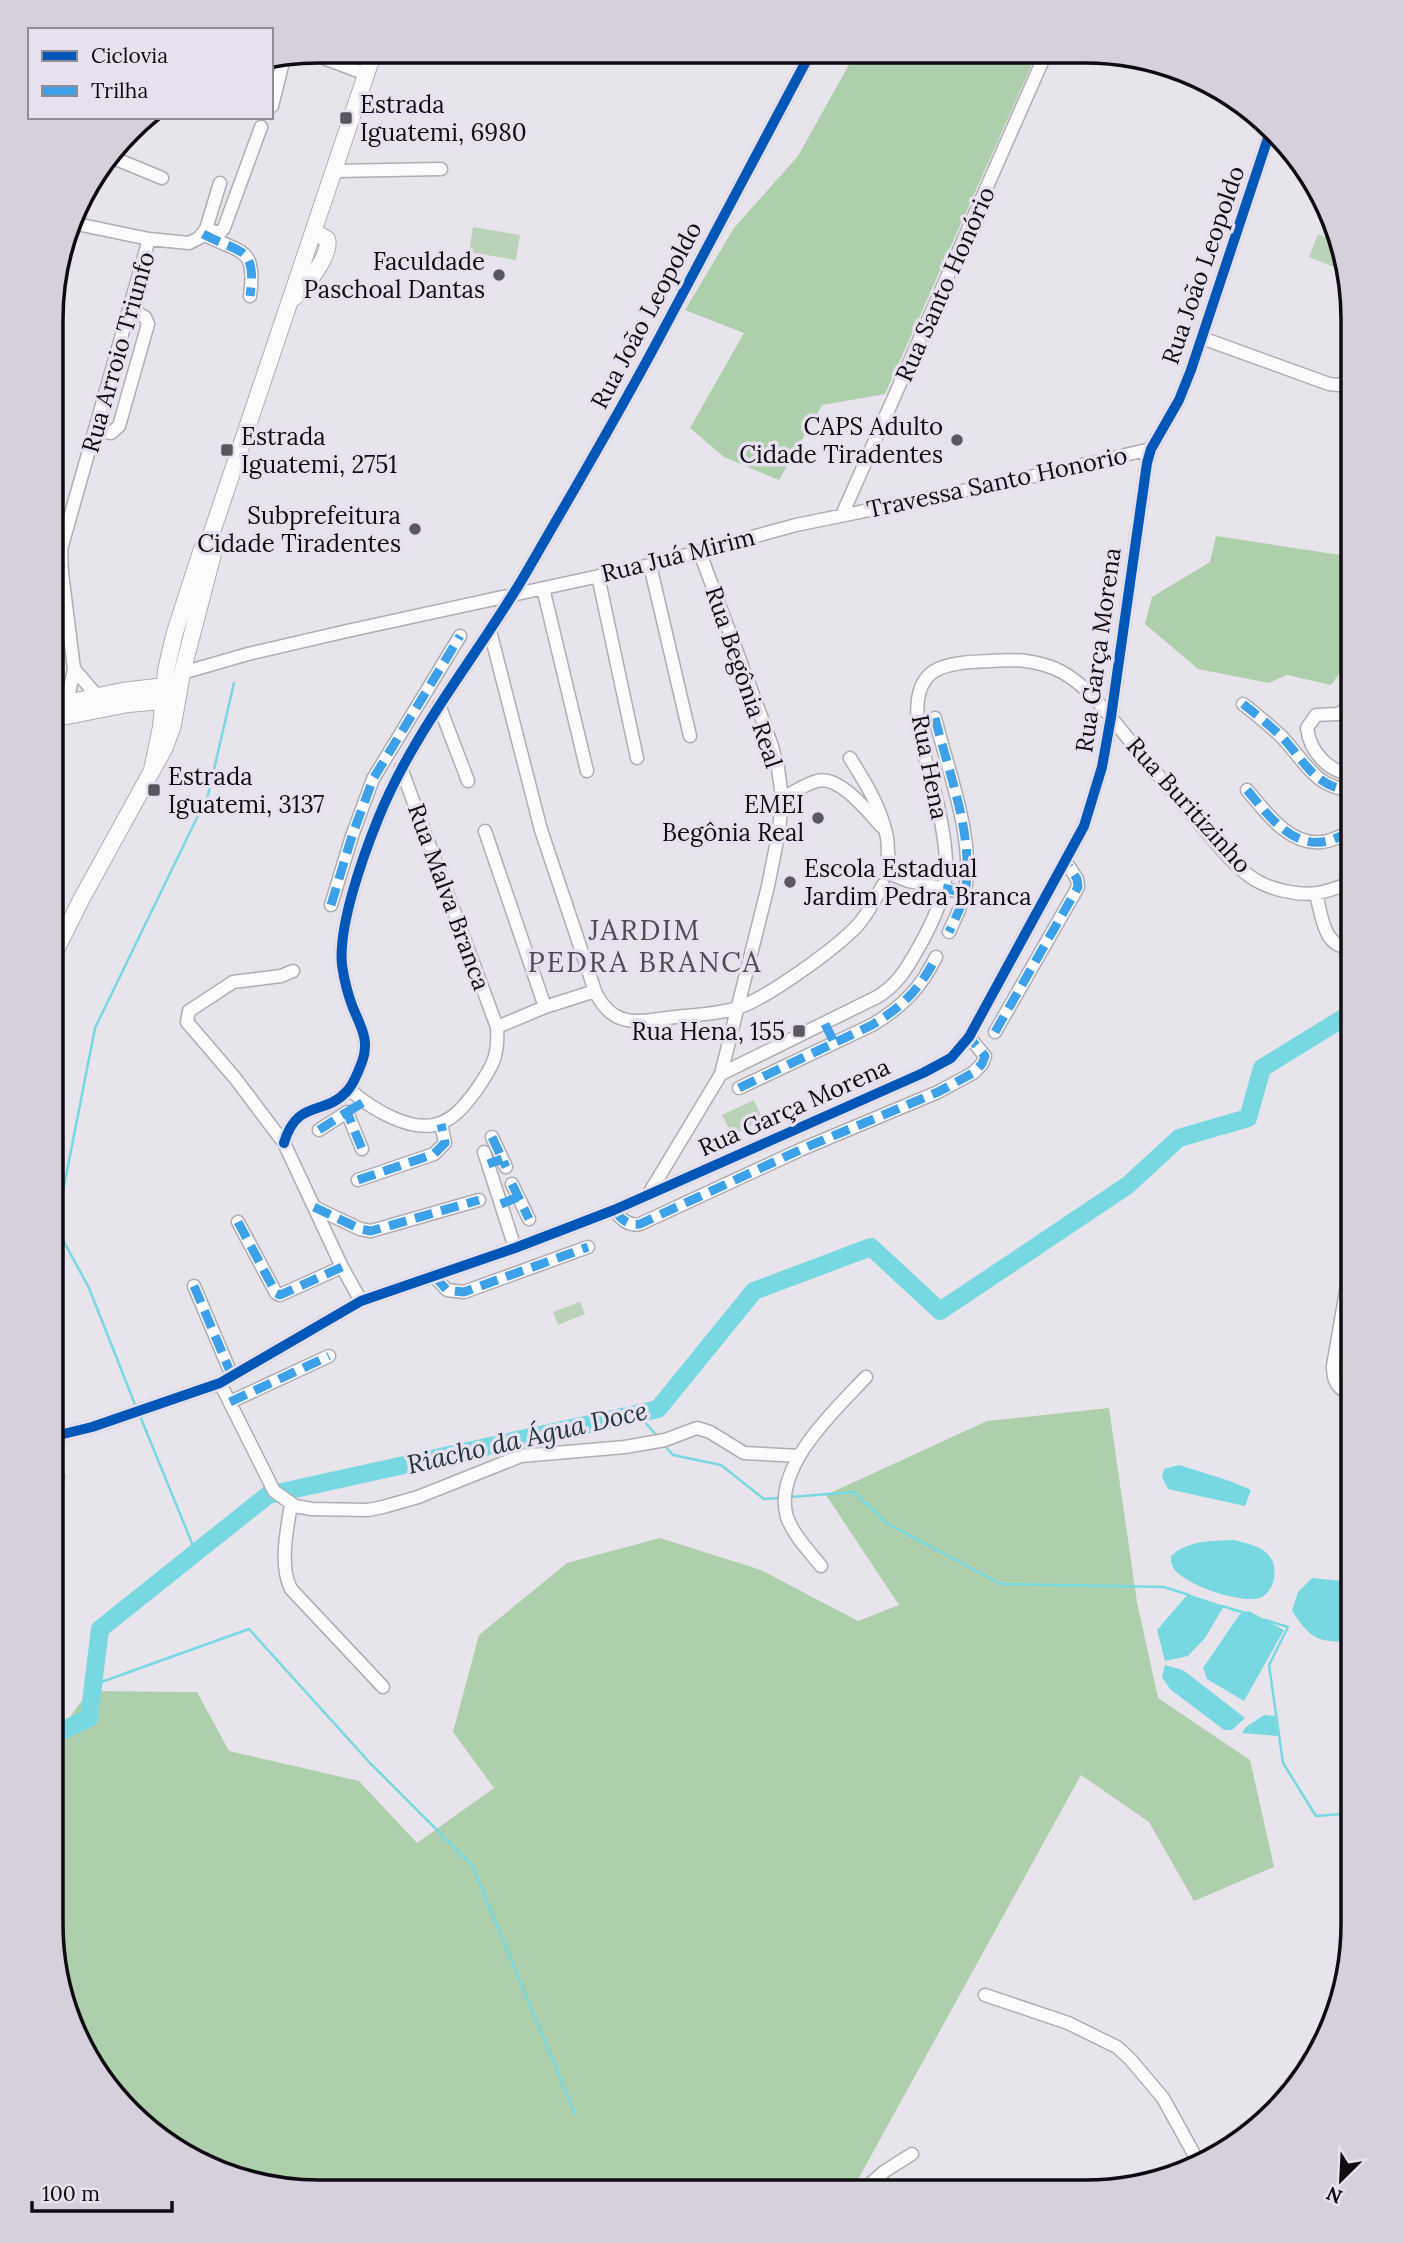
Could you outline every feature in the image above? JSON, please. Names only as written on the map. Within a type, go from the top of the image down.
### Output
[{"type":"main road","points":[[63,936],[170,733],[174,688],[172,646],[209,545],[370,63]]},
{"type":"main road","points":[[152,770],[161,727],[192,632],[209,545]]},
{"type":"main road","points":[[63,706],[98,696],[174,688]]},
{"type":"main road","points":[[63,717],[128,704],[174,688]]},
{"type":"main road","points":[[128,704],[145,712],[161,727]]},
{"type":"street","points":[[344,63],[366,74]]},
{"type":"street","name":"Rua João Leopoldo","points":[[349,1089],[364,1058],[366,1042],[342,964],[345,931],[367,849],[392,787],[439,705],[514,595],[581,480],[805,63]]},
{"type":"street","name":"Rua Santo Honório","points":[[842,515],[1042,63]]},
{"type":"street","points":[[273,102],[282,66]]},
{"type":"street","points":[[205,232],[220,233],[224,228],[261,127]]},
{"type":"street","name":"Rua João Leopoldo","points":[[1151,449],[1179,400],[1268,140]]},
{"type":"street","points":[[118,161],[162,178]]},
{"type":"street","points":[[335,171],[441,169]]},
{"type":"street","points":[[81,225],[181,244],[195,241],[205,232],[219,183]]},
{"type":"street","points":[[205,232],[235,248],[247,258],[253,273],[250,296]]},
{"type":"street","name":"Rua Arroio Triunfo","points":[[63,542],[149,239]]},
{"type":"street","points":[[96,430],[111,433],[119,426],[148,324],[145,317],[131,310]]},
{"type":"street","points":[[1202,338],[1329,384],[1341,384]]},
{"type":"street","name":"Travessa Santo Honorio","points":[[842,515],[1021,480],[1151,449]]},
{"type":"street","name":"Rua Garça Morena","points":[[63,1434],[92,1427],[220,1383],[361,1301],[515,1248],[614,1210],[951,1058],[969,1037],[1066,862],[1094,798],[1111,717],[1151,449]]},
{"type":"street","name":"Rua Juá Mirim","points":[[174,688],[297,642],[650,565],[842,515]]},
{"type":"street","name":"Rua Begônia Real","points":[[648,1195],[721,1074],[768,887],[779,831],[782,798],[771,743],[700,553]]},
{"type":"street","points":[[650,565],[690,736]]},
{"type":"street","points":[[598,576],[638,758]]},
{"type":"street","name":"Rua Arroio Triunfo","points":[[63,581],[74,669],[67,703]]},
{"type":"street","points":[[543,588],[587,771]]},
{"type":"street","points":[[489,631],[541,830],[595,991],[601,1004],[612,1015],[636,1021],[737,1008],[794,976],[844,937],[866,914],[883,885]]},
{"type":"street","points":[[331,905],[373,779],[460,636]]},
{"type":"street","name":"Rua Hena","points":[[721,1074],[877,997],[899,980],[928,931],[943,888],[946,868],[946,853],[919,734],[917,711],[921,690],[930,675],[938,669],[958,663],[1015,659],[1039,663],[1080,684],[1111,717]]},
{"type":"street","points":[[74,669],[98,696]]},
{"type":"street","points":[[1243,704],[1281,736],[1316,779],[1341,788]]},
{"type":"street","points":[[439,705],[468,781]]},
{"type":"street","points":[[1341,712],[1316,715],[1307,728],[1312,744],[1326,765],[1341,772]]},
{"type":"street","name":"Rua Buritizinho","points":[[1111,717],[1173,794],[1227,856],[1247,874],[1270,887],[1316,894],[1341,886]]},
{"type":"street","points":[[935,718],[966,842],[965,893],[949,932]]},
{"type":"street","points":[[850,758],[868,787],[886,831],[888,867],[893,875],[965,893]]},
{"type":"street","name":"Rua Malva Branca","points":[[401,768],[497,1027]]},
{"type":"street","points":[[373,779],[392,787]]},
{"type":"street","points":[[782,798],[816,781],[833,782],[853,797],[886,831]]},
{"type":"street","points":[[1247,790],[1281,827],[1308,841],[1319,843],[1341,835]]},
{"type":"street","points":[[485,831],[545,1007]]},
{"type":"street","points":[[995,1032],[1078,887],[1077,879],[1066,862]]},
{"type":"street","points":[[1316,894],[1331,940],[1341,946]]},
{"type":"street","points":[[738,1088],[872,1025],[904,1004],[928,975],[936,957]]},
{"type":"street","points":[[293,971],[281,976],[233,982],[189,1011],[187,1022],[284,1143],[342,1267],[361,1301]]},
{"type":"street","points":[[284,1143],[293,1120],[330,1103],[349,1089],[364,1102],[394,1118],[411,1124],[441,1124],[465,1105],[492,1069],[498,1045],[497,1027],[545,1007],[595,991]]},
{"type":"street","points":[[825,1024],[834,1042]]},
{"type":"street","points":[[614,1210],[630,1224],[640,1224],[802,1149],[964,1080],[982,1064],[985,1055],[969,1037]]},
{"type":"street","points":[[319,1130],[364,1102]]},
{"type":"street","points":[[347,1112],[362,1149]]},
{"type":"street","points":[[358,1180],[434,1154],[445,1143],[441,1124]]},
{"type":"street","points":[[492,1137],[504,1163],[486,1158],[515,1248]]},
{"type":"street","points":[[512,1184],[529,1219]]},
{"type":"street","points":[[501,1204],[518,1197]]},
{"type":"street","points":[[314,1207],[360,1229],[371,1231],[479,1200]]},
{"type":"street","points":[[237,1222],[276,1293],[280,1295],[342,1267]]},
{"type":"street","points":[[434,1276],[447,1290],[464,1292],[588,1247]]},
{"type":"street","points":[[194,1286],[232,1376]]},
{"type":"street","points":[[1341,1320],[1333,1366],[1335,1383],[1341,1389]]},
{"type":"street","points":[[230,1402],[329,1356]]},
{"type":"street","points":[[821,1566],[788,1518],[786,1496],[799,1456],[834,1411],[866,1377]]},
{"type":"street","points":[[220,1383],[274,1491],[291,1504],[313,1509],[368,1510],[383,1507],[521,1456],[625,1447],[666,1440],[686,1430],[697,1428],[710,1432],[744,1453],[799,1456]]},
{"type":"street","points":[[291,1504],[286,1568],[291,1589],[383,1687]]},
{"type":"street","points":[[985,1995],[1068,2023],[1117,2047],[1163,2098],[1195,2156]]},
{"type":"street","points":[[875,2180],[912,2154]]},
{"type":"green space","points":[[850,63],[1033,63],[885,394],[822,405],[779,480],[724,457],[690,428],[744,333],[685,310],[734,228],[798,156]]},
{"type":"green space","points":[[473,227],[520,235],[516,260],[469,252]]},
{"type":"green space","points":[[1318,234],[1328,238],[1336,268],[1309,257]]},
{"type":"green space","points":[[1216,536],[1341,555],[1341,671],[1331,685],[1287,675],[1269,683],[1198,669],[1145,624],[1152,597],[1210,562]]},
{"type":"green space","points":[[754,1100],[763,1120],[732,1135],[722,1115]]},
{"type":"green space","points":[[580,1302],[585,1314],[558,1325],[553,1312]]},
{"type":"green space","points":[[1109,1408],[1137,1602],[1158,1698],[1250,1760],[1274,1867],[1194,1901],[1149,1822],[1081,1775],[858,2180],[285,2178],[221,2161],[191,2146],[150,2117],[116,2080],[97,2052],[82,2022],[65,1958],[63,1727],[89,1691],[197,1692],[229,1751],[359,1781],[417,1843],[494,1788],[453,1732],[479,1635],[567,1563],[660,1538],[761,1570],[858,1621],[899,1605],[826,1495],[987,1421]]},
{"type":"water","points":[[1179,1465],[1251,1490],[1245,1506],[1168,1489],[1162,1477],[1164,1469]]},
{"type":"water","points":[[1234,1540],[1258,1547],[1269,1555],[1273,1562],[1273,1581],[1268,1592],[1262,1597],[1242,1598],[1214,1592],[1178,1574],[1172,1566],[1171,1556],[1185,1547],[1200,1542]]},
{"type":"water","points":[[1312,1578],[1341,1581],[1341,1641],[1317,1638],[1305,1628],[1292,1611],[1298,1592]]},
{"type":"water","points":[[1188,1594],[1224,1606],[1205,1638],[1188,1656],[1165,1661],[1157,1630]]},
{"type":"water","points":[[1249,1611],[1284,1630],[1244,1701],[1207,1679],[1203,1668],[1240,1614]]},
{"type":"water","points":[[1165,1665],[1183,1670],[1245,1718],[1232,1730],[1224,1730],[1170,1689],[1162,1677]]},
{"type":"water","points":[[1264,1715],[1275,1716],[1278,1736],[1242,1733],[1246,1727]]},
{"type":"waterway","points":[[63,1191],[95,1028],[208,795],[234,683]]},
{"type":"waterway","name":"Riacho da Água Doce","points":[[63,1730],[89,1718],[100,1629],[268,1495],[658,1409],[754,1291],[871,1247],[940,1311],[1128,1185],[1179,1138],[1248,1118],[1262,1068],[1341,1019]]},
{"type":"waterway","points":[[63,1240],[89,1288],[136,1407]]},
{"type":"waterway","points":[[637,1413],[658,1437]]},
{"type":"waterway","points":[[140,1416],[196,1553]]},
{"type":"waterway","points":[[664,1445],[673,1455],[721,1465],[764,1499],[780,1498]]},
{"type":"waterway","points":[[791,1497],[854,1492],[888,1524],[1001,1584],[1164,1587],[1189,1595]]},
{"type":"waterway","points":[[1222,1606],[1245,1613]]},
{"type":"waterway","points":[[1265,1620],[1288,1627],[1269,1665],[1283,1763],[1316,1816],[1341,1814]]},
{"type":"waterway","points":[[93,1685],[249,1629],[370,1763],[472,1865],[575,2114]]},
{"type":"marked path","points":[[203,234],[236,249],[248,259],[252,280],[250,296]]},
{"type":"marked path","points":[[331,905],[373,779],[460,636]]},
{"type":"marked path","points":[[1243,704],[1281,736],[1320,779],[1341,789]]},
{"type":"marked path","points":[[935,718],[959,805],[966,849],[965,892],[949,932]]},
{"type":"marked path","points":[[1247,790],[1270,817],[1299,839],[1310,842],[1341,836]]},
{"type":"marked path","points":[[995,1032],[1078,887],[1077,879],[1066,862]]},
{"type":"marked path","points":[[943,888],[965,893]]},
{"type":"marked path","points":[[739,1088],[883,1018],[917,987],[936,957]]},
{"type":"marked path","points":[[825,1024],[834,1042]]},
{"type":"marked path","points":[[614,1210],[629,1223],[640,1224],[802,1149],[938,1092],[973,1073],[982,1064],[985,1056],[969,1037]]},
{"type":"marked path","points":[[347,1112],[364,1102]]},
{"type":"marked path","points":[[319,1130],[347,1112],[362,1149]]},
{"type":"marked path","points":[[358,1180],[434,1154],[445,1143],[441,1124]]},
{"type":"marked path","points":[[492,1137],[506,1167]]},
{"type":"marked path","points":[[488,1164],[502,1159]]},
{"type":"marked path","points":[[512,1184],[529,1219]]},
{"type":"marked path","points":[[501,1204],[518,1197]]},
{"type":"marked path","points":[[314,1207],[360,1229],[371,1231],[479,1200]]},
{"type":"marked path","points":[[238,1222],[276,1293],[280,1295],[342,1267]]},
{"type":"marked path","points":[[434,1276],[447,1290],[464,1292],[588,1247]]},
{"type":"marked path","points":[[194,1286],[232,1376]]},
{"type":"marked path","points":[[230,1402],[329,1356]]},
{"type":"cycle path","points":[[284,1143],[296,1120],[339,1098],[348,1090],[362,1062],[365,1041],[346,987],[342,965],[344,931],[359,871],[393,785],[429,721],[511,598],[599,446],[650,356],[805,63]]},
{"type":"cycle path","points":[[63,1434],[92,1427],[220,1383],[361,1301],[515,1248],[614,1210],[923,1073],[951,1058],[969,1037],[1084,826],[1102,767],[1111,717],[1147,463],[1151,449],[1179,400],[1191,370],[1268,140]]},
{"type":"place","name":"Estrada Iguatemi, 6980","points":[[346,118]]},
{"type":"place","name":"Faculdade Paschoal Dantas","points":[[499,275]]},
{"type":"place","name":"CAPS Adulto Cidade Tiradentes","points":[[957,440]]},
{"type":"place","name":"Estrada Iguatemi, 2751","points":[[227,450]]},
{"type":"place","name":"Subprefeitura Cidade Tiradentes","points":[[415,529]]},
{"type":"place","name":"Estrada Iguatemi, 3137","points":[[154,790]]},
{"type":"place","name":"EMEI Begônia Real","points":[[818,818]]},
{"type":"place","name":"Escola Estadual Jardim Pedra Branca","points":[[790,882]]},
{"type":"place","name":"Rua Hena, 155","points":[[799,1031]]},
{"type":"district","name":"JARDIM PEDRA BRANCA","points":[[645,946]]}]
